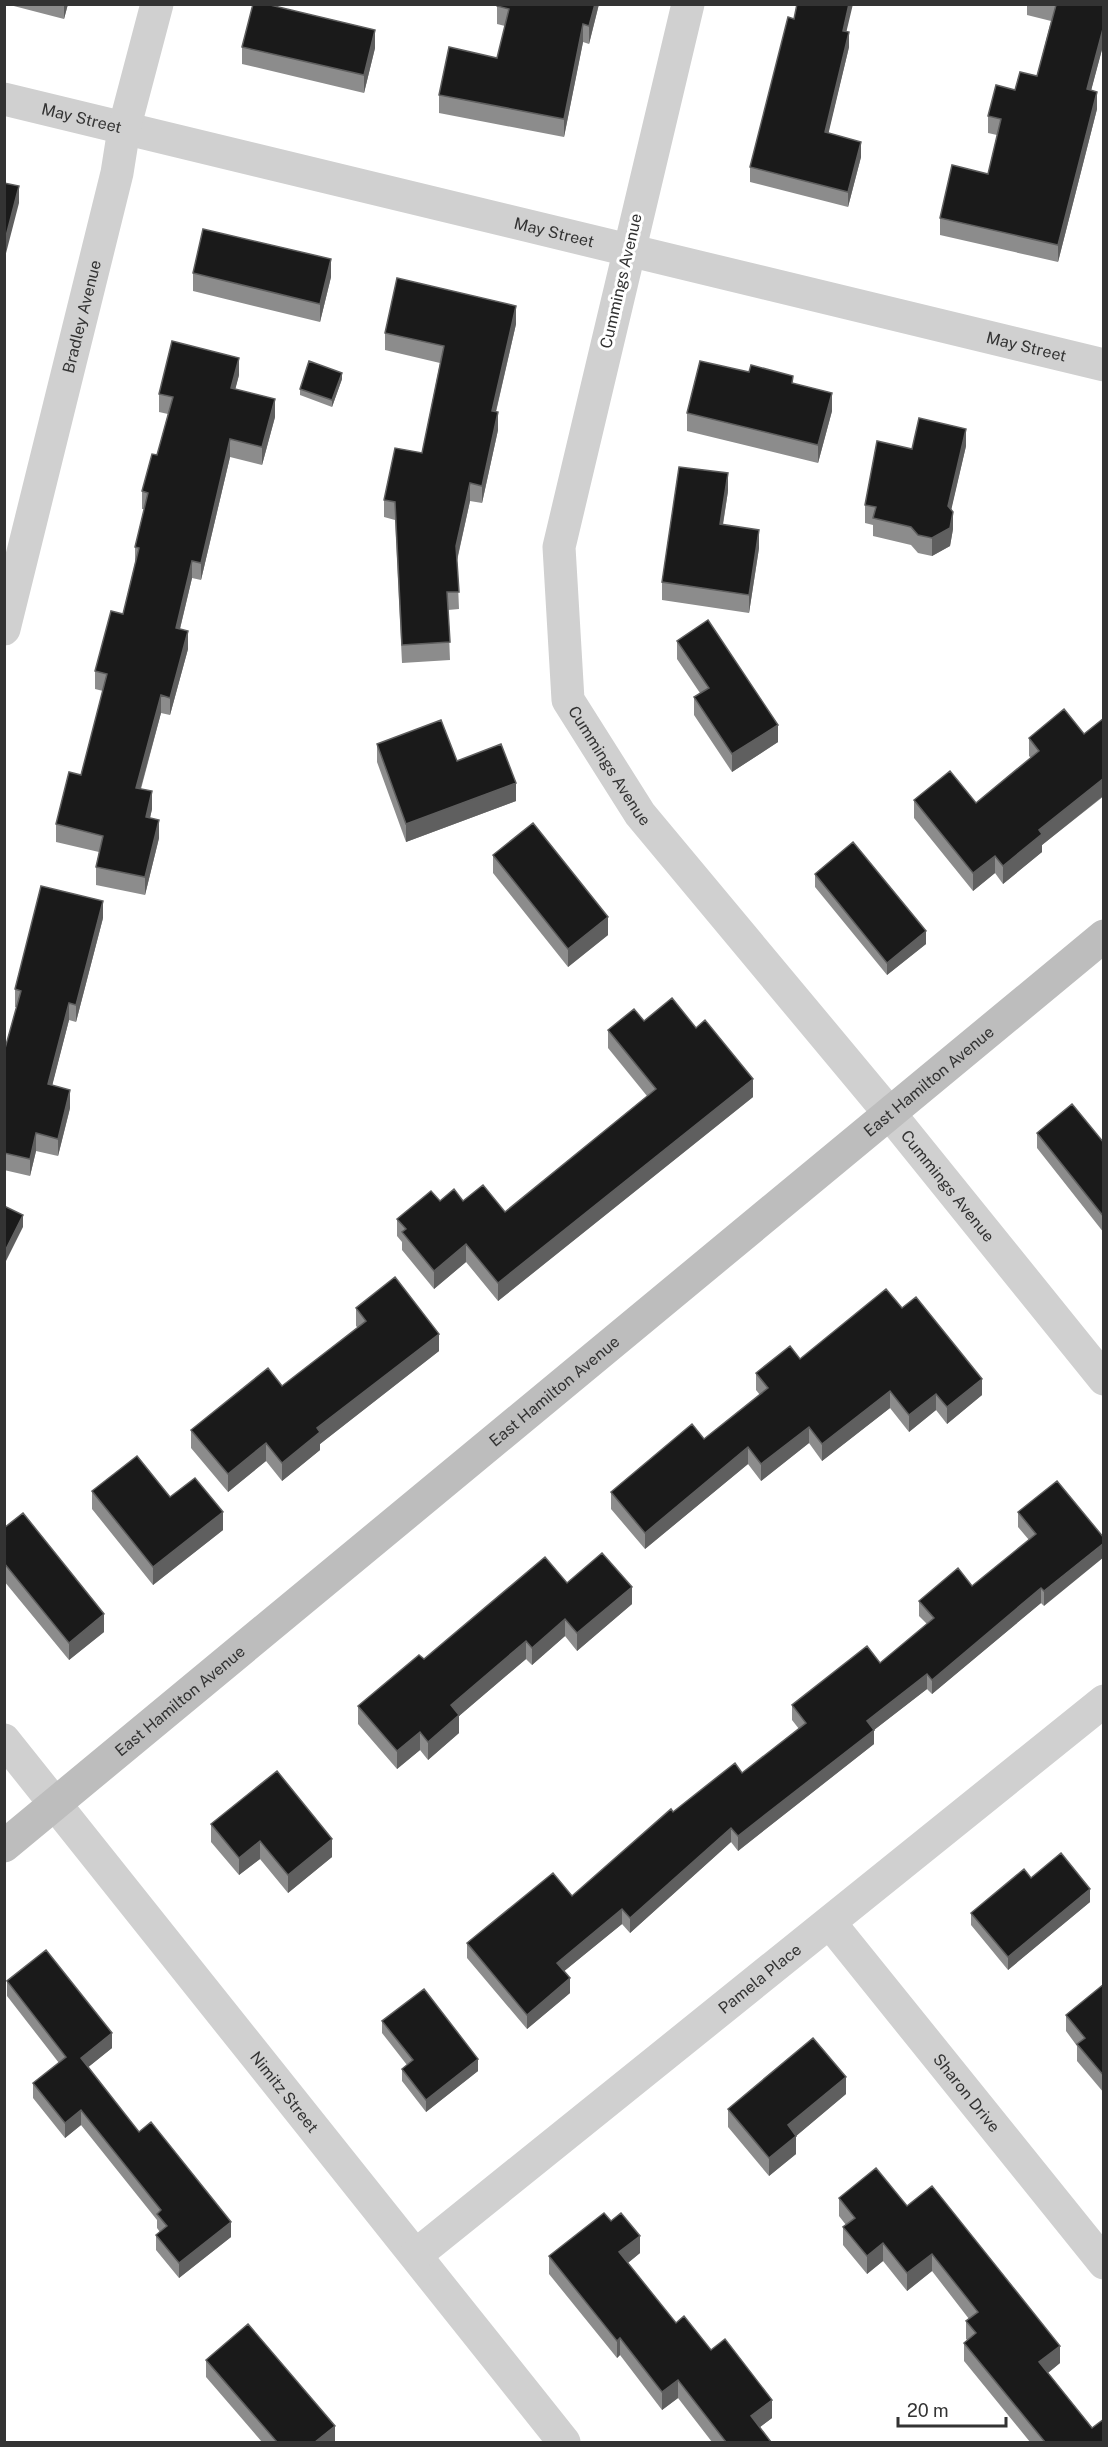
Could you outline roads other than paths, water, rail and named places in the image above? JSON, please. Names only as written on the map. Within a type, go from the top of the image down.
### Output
[{"type":"street","name":"Bradley Avenue","points":[[4,629],[117,174],[124,129],[157,4]]},
{"type":"street","name":"Cummings Avenue","points":[[688,4],[559,547],[568,699],[640,814],[890,1114],[1104,1378]]},
{"type":"street","name":"May Street","points":[[4,99],[1104,365]]},
{"type":"street","name":"East Hamilton Avenue","points":[[4,1846],[1104,936]]},
{"type":"street","name":"Pamela Place","points":[[416,2255],[1104,1701]]},
{"type":"street","name":"Nimitz Street","points":[[4,1740],[564,2442]]},
{"type":"street","name":"Sharon Drive","points":[[830,1923],[1104,2263]]}]
